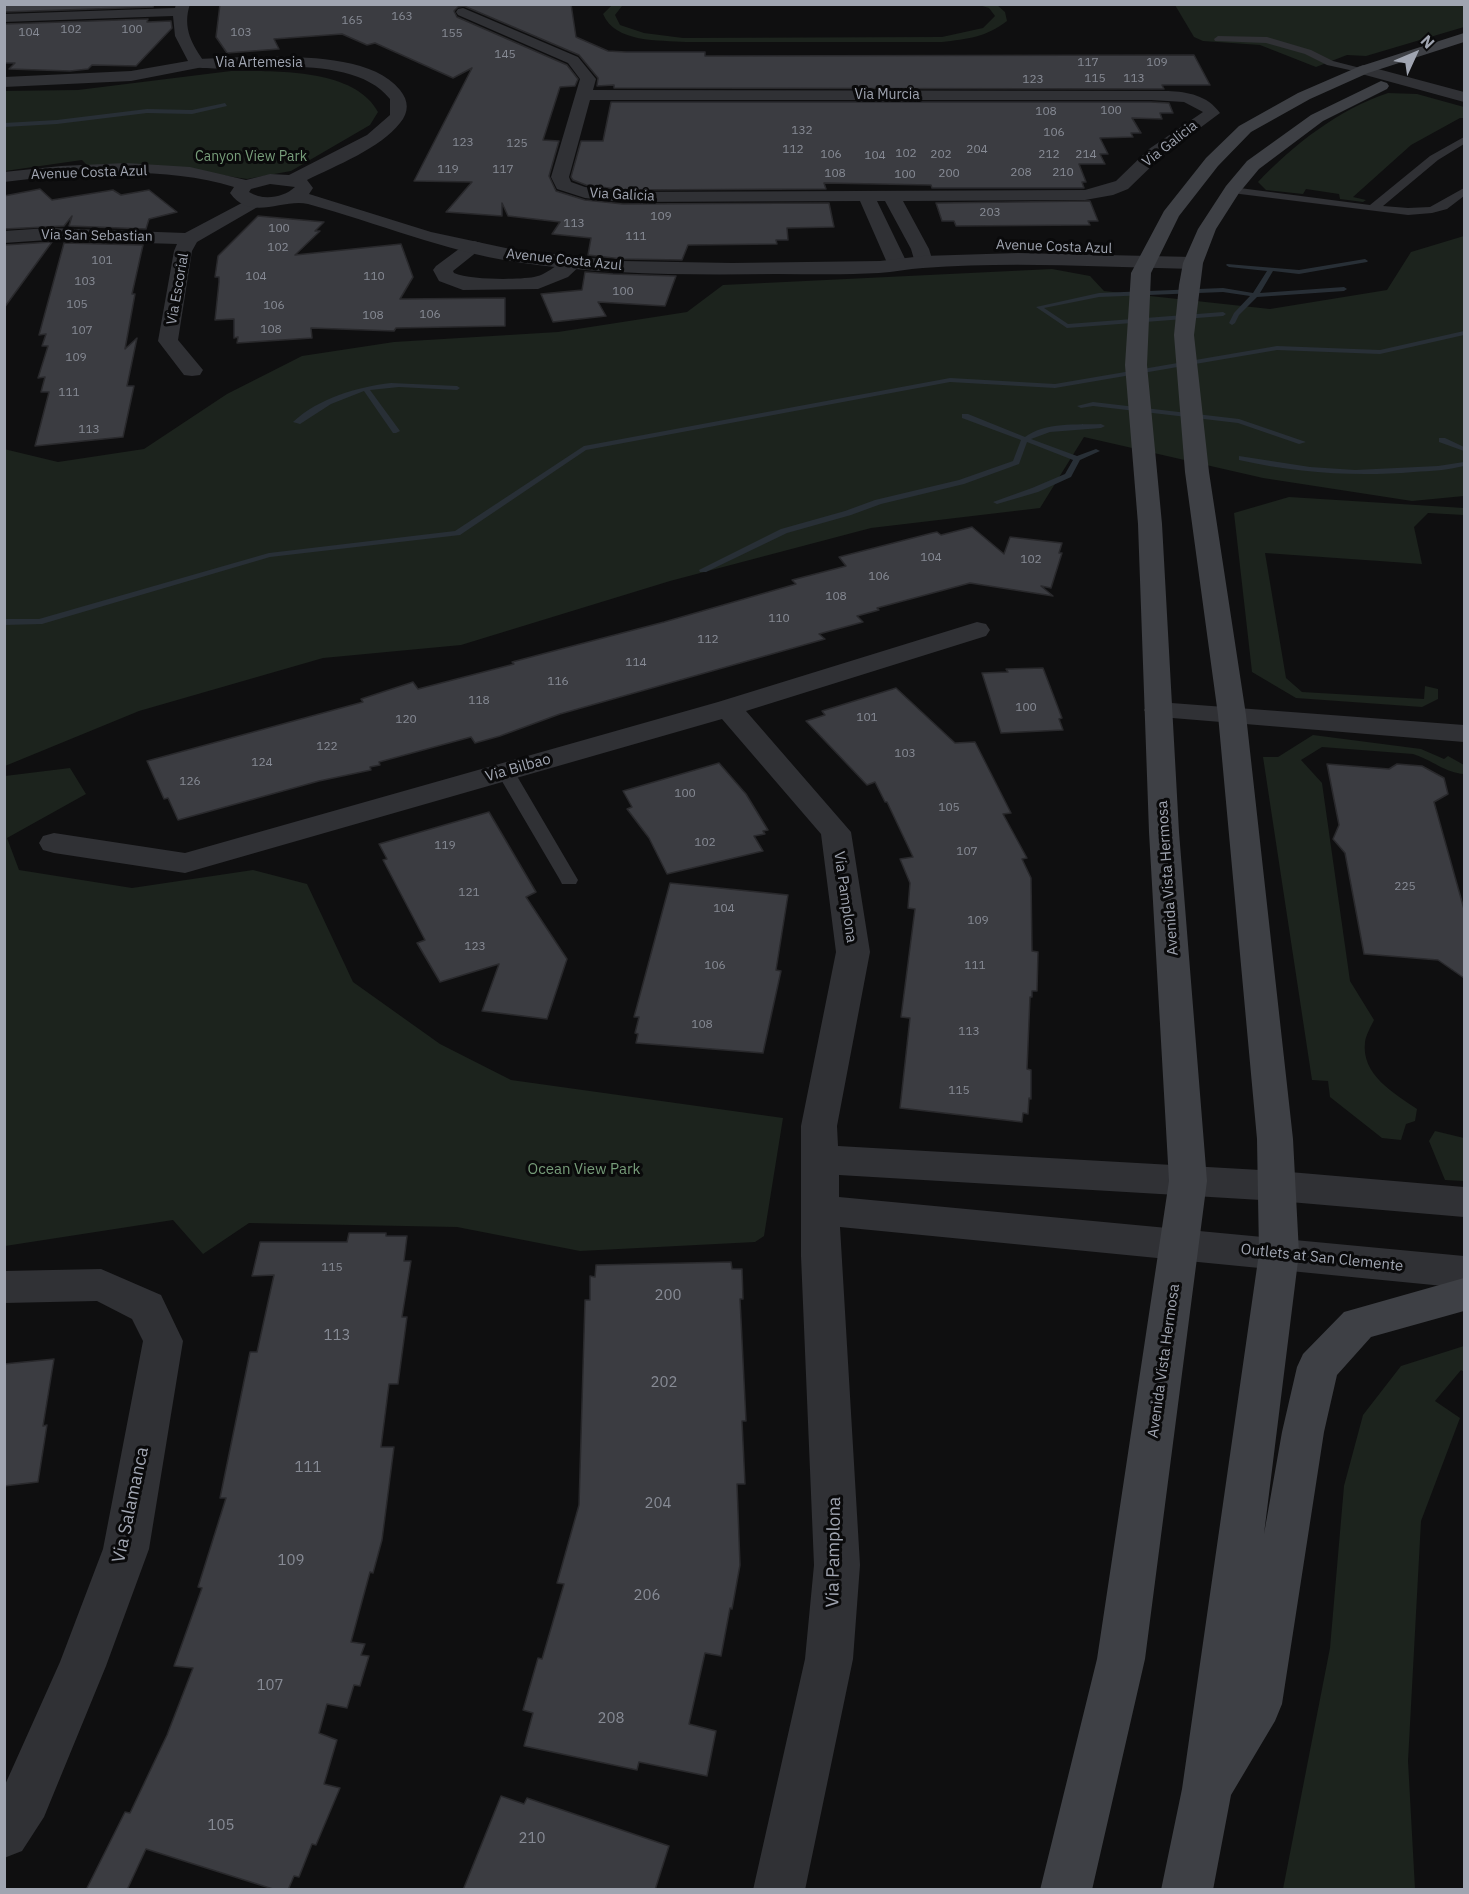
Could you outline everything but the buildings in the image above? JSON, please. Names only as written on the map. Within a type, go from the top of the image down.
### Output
[{"type":"main road","name":"Avenida Vista Hermosa","points":[[1066,1890],[1121,1659],[1188,1181],[1158,710],[1150,524],[1136,365],[1146,262],[1170,215],[1212,162],[1245,129],[1304,96],[1363,70],[1464,37]]},
{"type":"main road","points":[[1187,1890],[1207,1789],[1279,1253],[1275,1139],[1232,715],[1197,472],[1184,335],[1194,263],[1207,229],[1232,190],[1253,165],[1317,118],[1372,89],[1419,72]]},
{"type":"main road","points":[[1207,1789],[1258,1704],[1303,1432],[1318,1367],[1358,1324],[1464,1295]]},
{"type":"street","points":[[4,18],[181,8],[181,36],[198,64]]},
{"type":"street","name":"Via Galicia","points":[[463,12],[573,60],[588,79],[560,177],[563,185],[575,191],[623,197],[1085,195],[1107,191],[1122,185],[1155,153],[1212,113],[1206,104],[1189,98]]},
{"type":"street","name":"Via Artemesia","points":[[4,82],[131,76],[198,64],[270,60],[320,64],[361,72],[380,80],[396,93],[400,104],[399,112],[387,127],[295,188]]},
{"type":"street","points":[[1363,70],[1464,97]]},
{"type":"street","name":"Via Murcia","points":[[585,95],[1140,95],[1189,98]]},
{"type":"street","name":"Avenue Costa Azul","points":[[4,177],[68,171],[132,170],[196,175],[250,193]]},
{"type":"street","points":[[250,193],[270,179],[295,188]]},
{"type":"street","name":"Avenue Costa Azul","points":[[295,188],[335,206],[426,236],[515,256],[622,267],[732,269],[803,266],[880,267],[894,258],[922,255],[1194,263]]},
{"type":"street","name":"Via Escorial","points":[[192,370],[168,341],[183,251],[189,239],[250,193]]},
{"type":"street","points":[[866,196],[894,258]]},
{"type":"street","points":[[891,196],[922,255]]},
{"type":"street","name":"Via San Sebastian","points":[[4,237],[48,234],[189,239]]},
{"type":"street","points":[[474,247],[442,270],[446,277],[463,284],[538,283],[561,273],[574,262]]},
{"type":"street","name":"Via Bilbao","points":[[54,843],[185,863],[728,708],[977,630]]},
{"type":"street","name":"Via Pamplona","points":[[728,708],[836,832],[853,952],[819,1126],[837,1565],[829,1659],[779,1890]]},
{"type":"street","points":[[1158,710],[1464,734]]},
{"type":"street","points":[[820,1159],[1278,1186],[1464,1202]]},
{"type":"street","points":[[821,1210],[1180,1245]]},
{"type":"street","name":"Outlets at San Clemente","points":[[1180,1245],[1464,1272]]},
{"type":"street","name":"Via Salamanca","points":[[4,1287],[101,1285],[147,1307],[163,1341],[126,1549],[82,1666],[26,1799],[4,1833]]},
{"type":"lane","points":[[1218,39],[1267,40],[1288,37]]},
{"type":"lane","points":[[1267,40],[1308,52],[1330,63],[1363,70]]},
{"type":"lane","points":[[1370,208],[1377,206],[1434,158],[1464,140]]},
{"type":"lane","points":[[1232,190],[1370,208],[1415,211],[1439,210],[1453,204],[1464,191]]},
{"type":"lane","points":[[505,771],[569,880]]},
{"type":"green space","points":[[612,5],[628,5],[622,6],[615,15],[620,25],[644,33],[683,38],[942,37],[983,28],[995,16],[989,8],[979,5],[997,5],[1005,12],[1007,21],[984,34],[942,42],[686,42],[639,38],[617,30],[603,14]]},
{"type":"green space","points":[[1175,5],[1464,5],[1464,27],[1366,56],[1347,55],[1316,67],[1260,45],[1203,41],[1194,37]]},
{"type":"green space","name":"Canyon View Park","points":[[231,71],[290,72],[333,80],[351,87],[367,98],[378,112],[370,125],[291,171],[247,179],[181,169],[88,166],[82,160],[5,171],[4,91],[78,90]]},
{"type":"green space","points":[[1388,93],[1417,94],[1464,107],[1464,118],[1460,118],[1411,145],[1353,197],[1366,200],[1363,202],[1340,199],[1339,194],[1306,189],[1303,194],[1266,190],[1258,182],[1286,155],[1335,118]]},
{"type":"green space","points":[[1464,236],[1464,496],[1412,501],[1263,478],[1084,437],[1040,508],[871,528],[670,581],[461,645],[323,658],[139,711],[5,766],[4,449],[58,462],[144,449],[227,394],[302,356],[394,342],[558,332],[687,312],[723,285],[1052,269],[1090,276],[1104,291],[1270,309],[1387,290],[1411,252]]},
{"type":"green space","points":[[1289,497],[1464,508],[1464,515],[1428,513],[1414,527],[1422,564],[1265,553],[1286,678],[1302,692],[1424,699],[1425,686],[1438,689],[1438,699],[1422,707],[1296,698],[1252,672],[1234,513]]},
{"type":"green space","points":[[1313,735],[1421,749],[1444,759],[1448,756],[1464,765],[1464,774],[1451,771],[1413,754],[1322,747],[1301,760],[1322,783],[1350,981],[1374,1020],[1365,1042],[1368,1064],[1381,1082],[1417,1109],[1415,1121],[1406,1124],[1401,1140],[1382,1138],[1330,1097],[1328,1081],[1312,1080],[1263,757],[1278,757]]},
{"type":"green space","name":"Ocean View Park","points":[[70,768],[86,794],[7,838],[19,870],[132,888],[253,870],[307,884],[353,982],[440,1044],[511,1080],[783,1118],[764,1236],[755,1242],[580,1251],[457,1227],[249,1223],[203,1254],[173,1220],[5,1246],[5,776]]},
{"type":"green space","points":[[1435,1131],[1464,1138],[1464,1181],[1445,1180],[1429,1141]]},
{"type":"green space","points":[[1464,1346],[1464,1372],[1461,1370],[1435,1401],[1460,1418],[1421,1521],[1408,1761],[1415,1889],[1283,1889],[1330,1648],[1344,1486],[1363,1415],[1401,1366]]},
{"type":"waterway","points":[[4,125],[57,122],[147,111],[192,112],[225,105]]},
{"type":"waterway","points":[[1229,265],[1299,272],[1365,261]]},
{"type":"waterway","points":[[1255,295],[1270,271]]},
{"type":"waterway","points":[[1255,295],[1344,289]]},
{"type":"waterway","points":[[1223,314],[1067,326],[1039,307],[1099,295],[1223,290],[1255,295]]},
{"type":"waterway","points":[[1232,323],[1236,314],[1255,295]]},
{"type":"waterway","points":[[4,622],[39,622],[269,555],[457,533],[584,448],[950,380],[1055,386],[1277,348],[1380,352],[1464,333]]},
{"type":"waterway","points":[[297,422],[329,402],[353,392],[379,386],[416,385],[457,388]]},
{"type":"waterway","points":[[367,390],[396,431]]},
{"type":"waterway","points":[[1081,406],[1093,404],[1239,421],[1302,442]]},
{"type":"waterway","points":[[965,416],[1026,439]]},
{"type":"waterway","points":[[1026,439],[1040,432],[1061,428],[1101,426]]},
{"type":"waterway","points":[[703,570],[784,531],[878,502],[961,482],[1016,462],[1026,439]]},
{"type":"waterway","points":[[1026,439],[1077,459]]},
{"type":"waterway","points":[[1442,440],[1464,449]]},
{"type":"waterway","points":[[1077,459],[1096,451]]},
{"type":"waterway","points":[[1242,458],[1310,470],[1355,472],[1400,471],[1464,464]]},
{"type":"waterway","points":[[997,502],[1035,490],[1068,475],[1077,459]]}]
